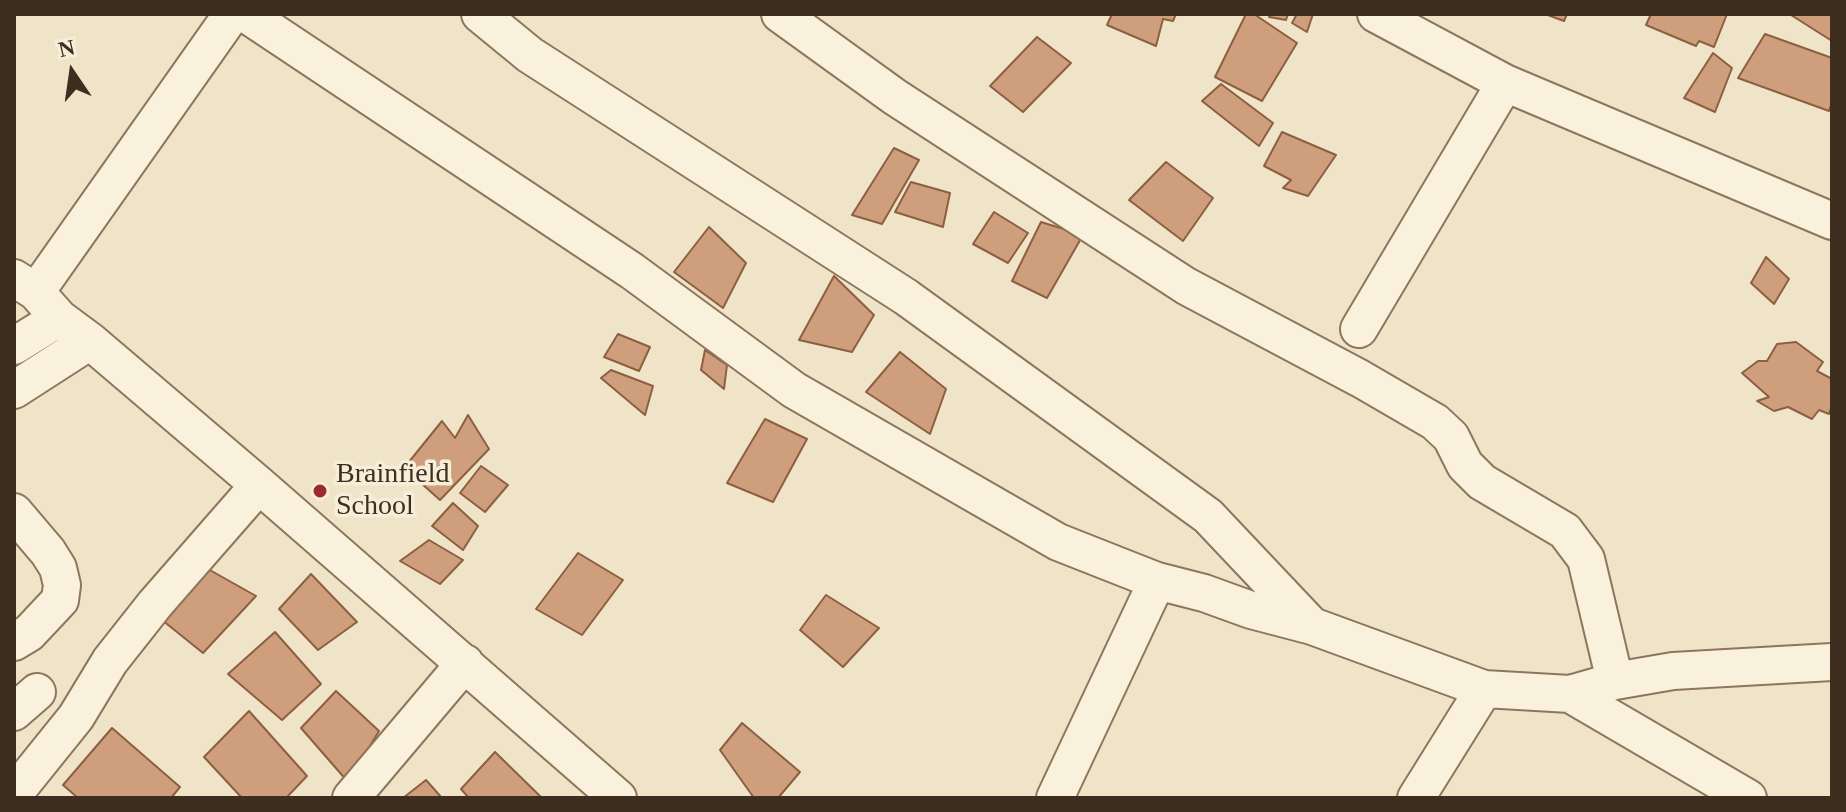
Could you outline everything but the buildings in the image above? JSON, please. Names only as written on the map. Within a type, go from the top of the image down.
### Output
[{"type":"street","points":[[14,346],[36,296],[232,14]]},
{"type":"street","points":[[246,14],[632,271],[794,390],[1058,542],[1157,581],[1312,626],[1484,689],[1570,694],[1615,681],[1673,671],[1832,662]]},
{"type":"street","points":[[780,14],[895,97],[1186,286],[1435,422],[1451,437],[1465,465],[1482,482],[1565,531],[1586,559],[1615,681]]},
{"type":"street","points":[[1376,14],[1505,83],[1832,221]]},
{"type":"street","points":[[485,15],[530,55],[906,297],[1208,516],[1312,626]]},
{"type":"street","points":[[1359,329],[1505,83]]},
{"type":"street","points":[[36,296],[259,485],[618,798]]},
{"type":"street","points":[[14,390],[90,341]]},
{"type":"street","points":[[14,794],[76,717],[110,661],[155,604],[259,485]]},
{"type":"street","points":[[14,512],[48,552],[58,568],[62,585],[60,600],[29,633],[14,642]]},
{"type":"street","points":[[1055,798],[1157,581]]},
{"type":"street","points":[[351,798],[465,663]]},
{"type":"street","points":[[1416,798],[1484,689]]},
{"type":"street","points":[[1570,694],[1748,798]]},
{"type":"place","name":"Brainfield School","points":[[320,491]]}]
